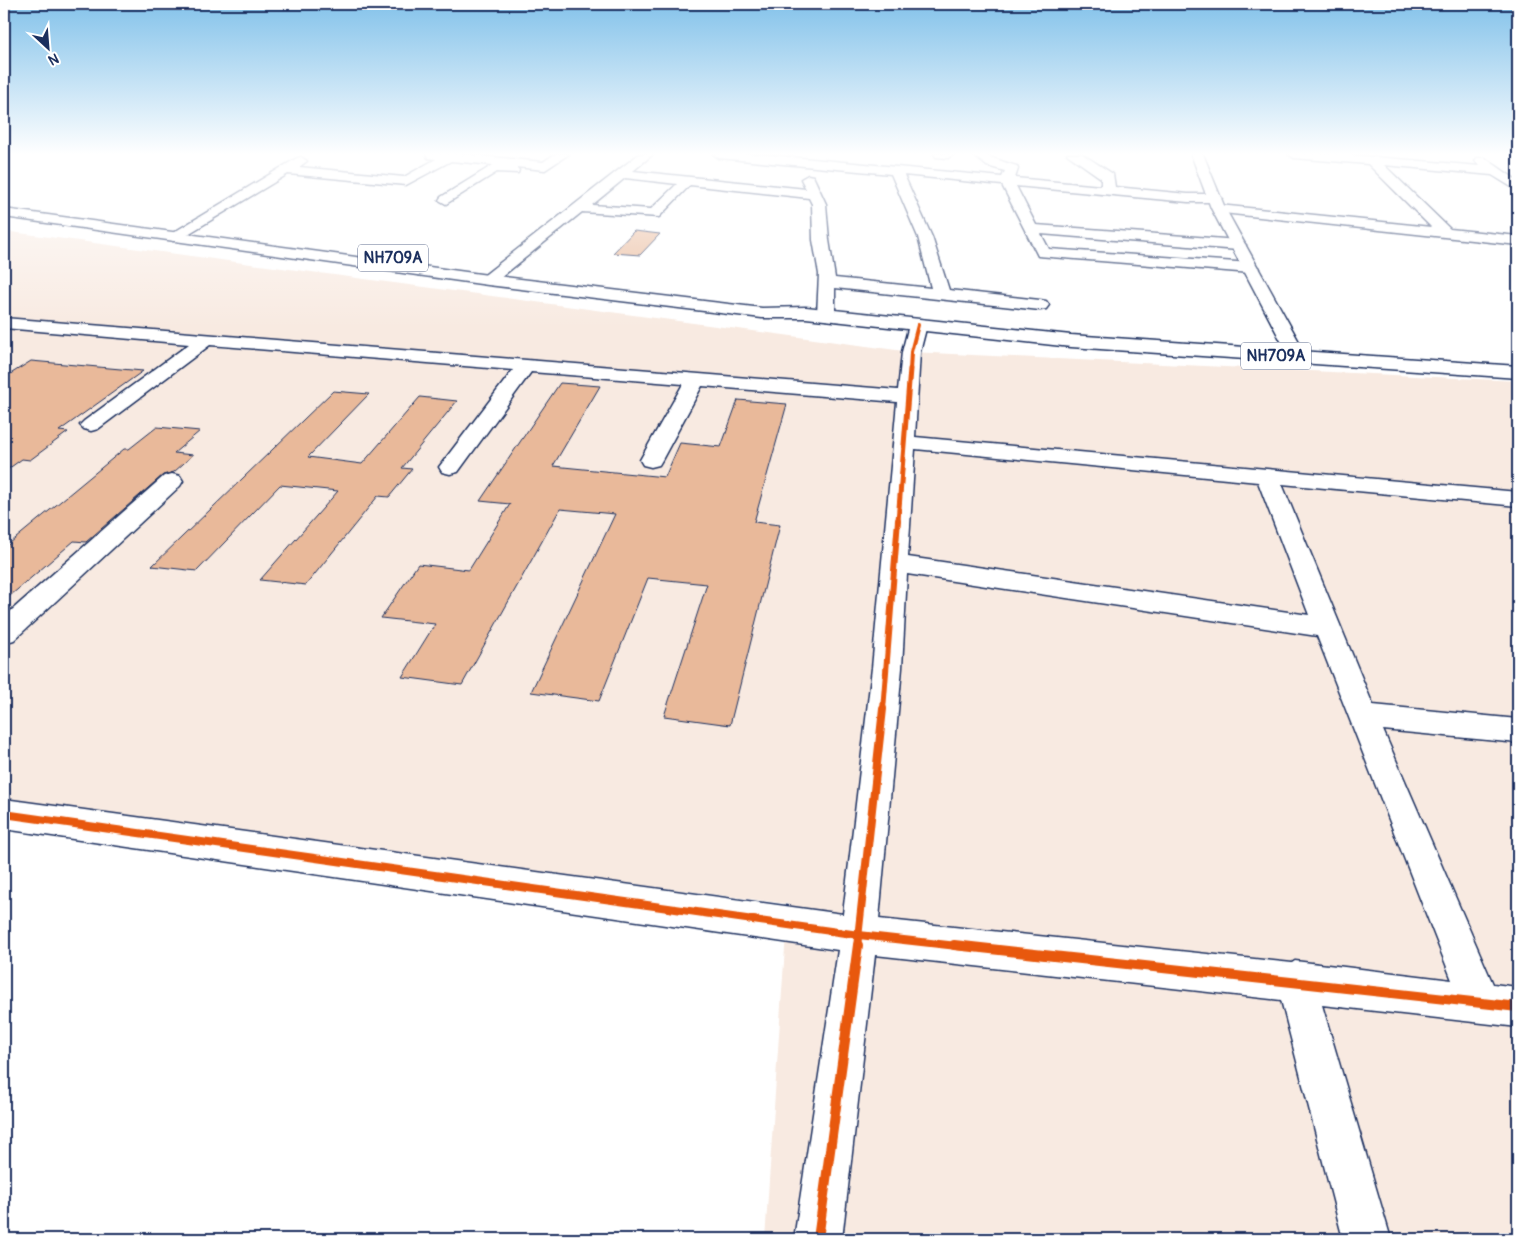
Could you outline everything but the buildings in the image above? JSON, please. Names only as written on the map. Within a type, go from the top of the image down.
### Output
[{"type":"main road","name":"NH709A","points":[[46,212],[179,234]]},
{"type":"main road","points":[[179,234],[215,212]]},
{"type":"main road","points":[[493,276],[575,212]]},
{"type":"main road","points":[[629,212],[654,214],[656,212]]},
{"type":"main road","points":[[819,212],[827,282],[826,316]]},
{"type":"main road","points":[[914,212],[925,237],[941,292]]},
{"type":"main road","points":[[1023,212],[1043,253],[1251,268]]},
{"type":"main road","points":[[1221,212],[1296,352]]},
{"type":"main road","points":[[1280,212],[1518,241]]},
{"type":"main road","points":[[1424,212],[1445,233]]},
{"type":"main road","name":"NH709A","points":[[4,214],[179,234],[762,313],[782,310],[826,316],[1035,335],[1071,341],[1518,362]]},
{"type":"main road","points":[[1031,229],[1238,245]]},
{"type":"main road","points":[[827,282],[941,292],[1040,305]]},
{"type":"main road","points":[[4,322],[908,398]]},
{"type":"main road","points":[[818,1239],[859,935],[887,668],[911,352],[918,325]]},
{"type":"main road","points":[[91,425],[207,339]]},
{"type":"main road","name":"NH709A","points":[[1296,352],[1518,372]]},
{"type":"main road","points":[[450,467],[526,366]]},
{"type":"main road","points":[[651,460],[695,380]]},
{"type":"main road","points":[[904,442],[1518,499]]},
{"type":"main road","points":[[1267,476],[1362,716],[1480,1001]]},
{"type":"main road","points":[[4,632],[172,481]]},
{"type":"main road","points":[[895,564],[1328,628]]},
{"type":"main road","points":[[1362,716],[1518,731]]},
{"type":"main road","points":[[4,814],[859,935],[1518,1006]]},
{"type":"main road","points":[[1295,981],[1367,1239]]},
{"type":"shaded area","points":[[4,231],[911,352],[1518,381],[1518,1239],[765,1239],[788,904],[4,802]]},
{"type":"cycle path","points":[[818,1239],[859,935],[887,668],[911,352],[918,325]]},
{"type":"cycle path","points":[[4,814],[859,935],[1518,1007]]}]
